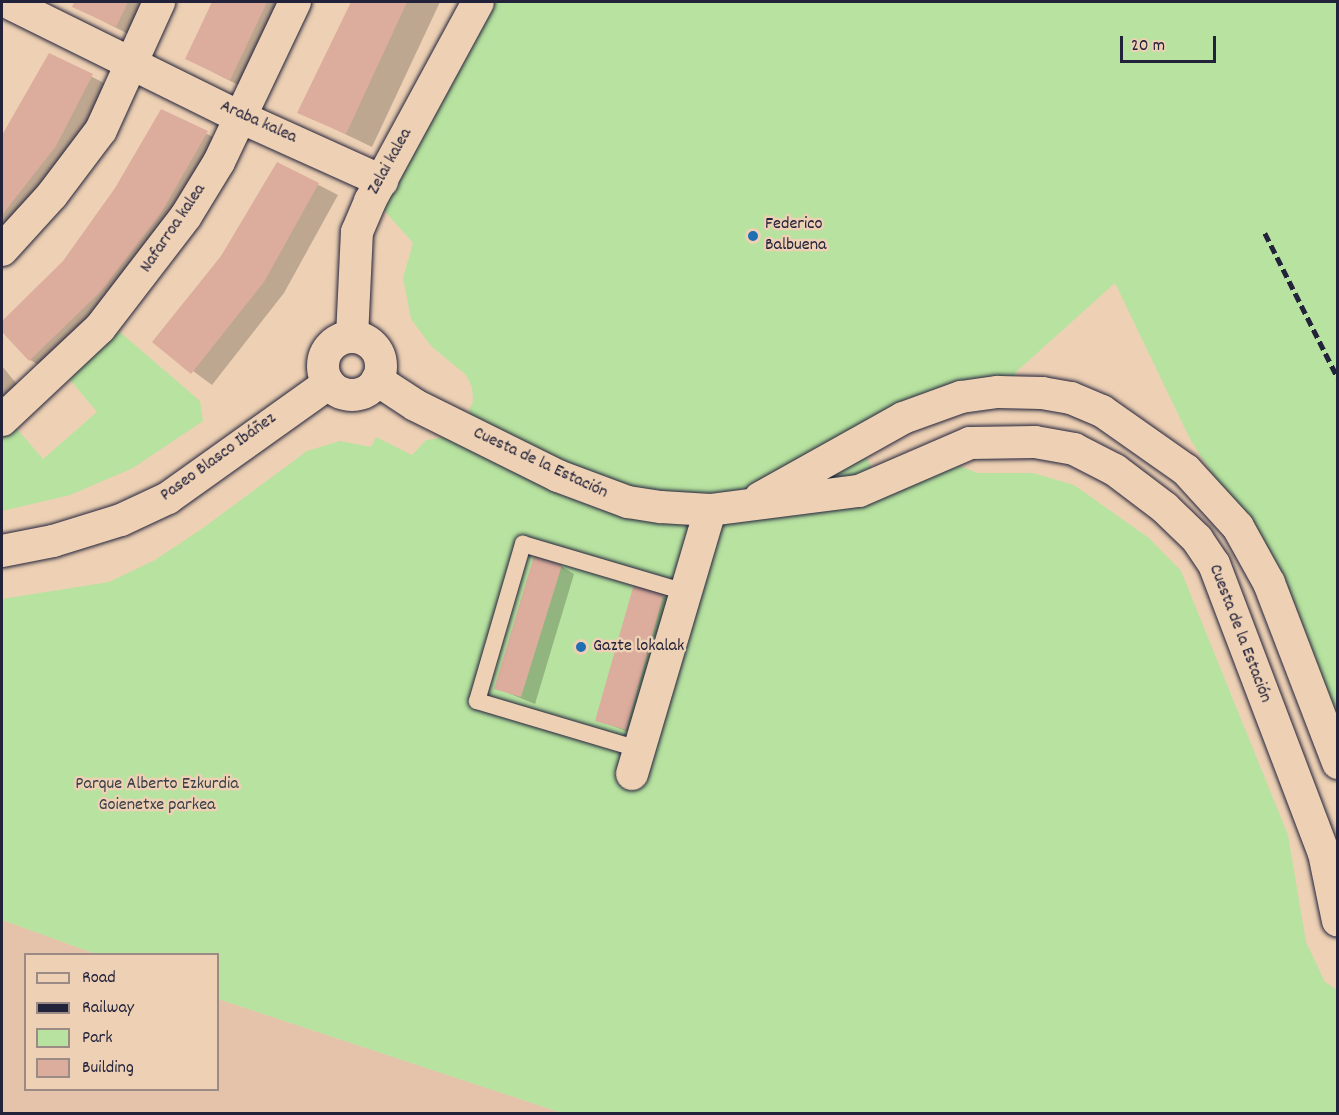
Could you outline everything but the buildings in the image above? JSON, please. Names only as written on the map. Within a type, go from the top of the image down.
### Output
[{"type":"street","points":[[2,250],[52,195],[101,130],[133,65],[159,2]]},
{"type":"street","name":"Nafarroa kalea","points":[[2,420],[100,328],[146,272],[213,171],[295,2]]},
{"type":"street","name":"Zelai kalea","points":[[352,337],[357,232],[478,2]]},
{"type":"street","name":"Araba kalea","points":[[8,10],[133,65],[240,117],[382,181]]},
{"type":"street","points":[[352,337],[366,341],[377,351],[381,366],[377,380],[372,387],[354,395],[335,390],[328,384],[323,357],[334,342],[352,337]]},
{"type":"street","name":"Cuesta de la Estación","points":[[377,380],[415,405],[592,491],[628,502],[710,510],[751,502],[859,491],[970,443],[1035,442],[1074,448],[1115,470],[1165,508],[1197,539],[1214,564],[1324,853],[1338,921]]},
{"type":"street","name":"Paseo Blasco Ibáñez","points":[[2,551],[52,541],[110,524],[168,498],[328,384]]},
{"type":"street","name":"Cuesta de la Estación","points":[[751,502],[903,418],[961,397],[998,392],[1042,393],[1071,398],[1102,411],[1186,470],[1238,527],[1269,584],[1338,763]]},
{"type":"street","points":[[635,761],[710,510]]},
{"type":"lane","points":[[635,761],[477,701],[523,544],[686,592]]},
{"type":"shaded area","points":[[2,920],[93,953],[24,953],[24,1091],[219,1091],[219,999],[562,1113],[2,1113]]},
{"type":"green space","name":"Parque Alberto Ezkurdia Goienetxe parkea","points":[[493,2],[1337,2],[1337,717],[1295,603],[1190,439],[1115,283],[1015,373],[1015,400],[952,408],[864,453],[876,475],[921,451],[978,473],[1033,473],[1074,485],[1149,538],[1181,571],[1288,835],[1306,942],[1325,982],[1337,990],[1337,1113],[562,1113],[219,999],[219,953],[93,953],[2,920],[2,599],[109,582],[155,560],[203,528],[307,451],[340,441],[371,447],[376,437],[412,455],[426,440],[459,435],[473,401],[472,387],[466,375],[431,346],[411,319],[403,278],[413,243],[382,208]]},
{"type":"green space","points":[[113,326],[200,401],[203,421],[133,468],[70,495],[2,511],[2,430],[11,422],[43,459],[97,412],[66,375]]},
{"type":"railway","points":[[1265,233],[1338,378]]},
{"type":"place","name":"Federico Balbuena","points":[[753,236]]},
{"type":"place","name":"Gazte lokalak","points":[[581,647]]}]
